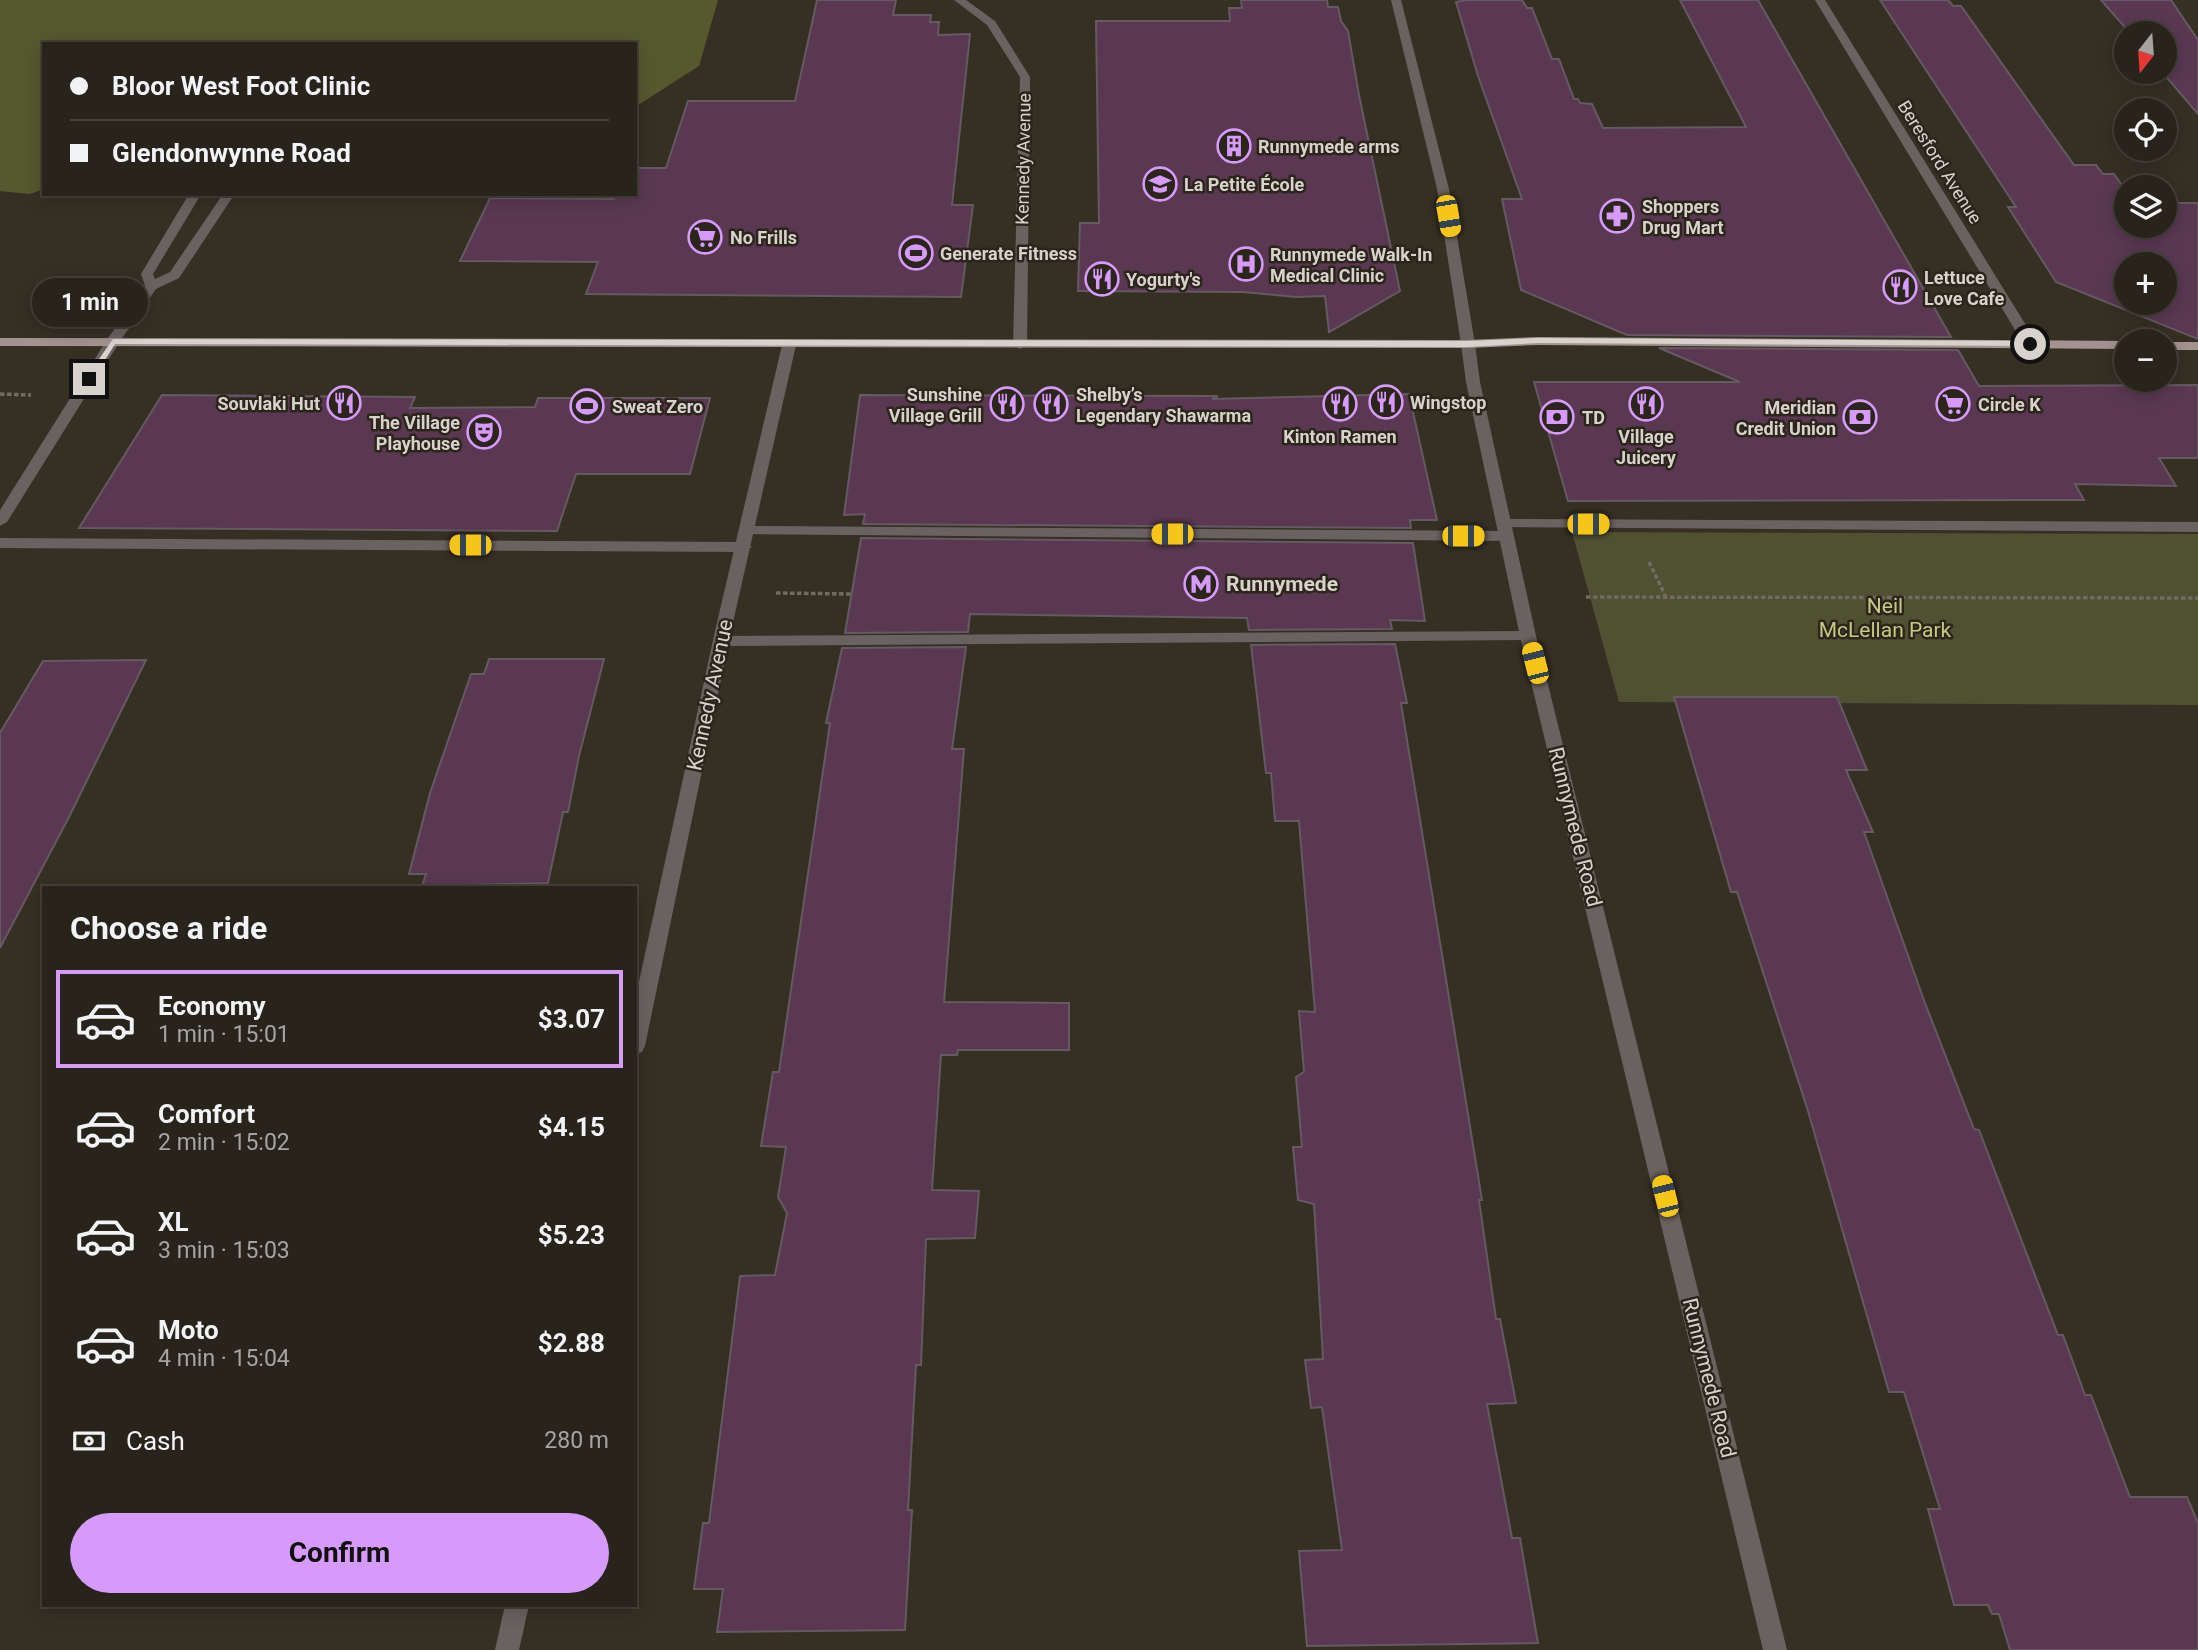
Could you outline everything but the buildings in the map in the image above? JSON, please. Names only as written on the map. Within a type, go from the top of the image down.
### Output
[{"type":"main road","points":[[0,342],[1020,345],[1468,344],[1538,341],[2114,345]]},
{"type":"main road","points":[[2177,346],[2198,346]]},
{"type":"street","name":"Kennedy Avenue","points":[[959,0],[991,23],[1025,77],[1020,345]]},
{"type":"street","name":"Runnymede Road","points":[[1396,0],[1443,189],[1473,382],[1528,636],[1775,1650]]},
{"type":"street","name":"Beresford Avenue","points":[[1820,0],[2030,344]]},
{"type":"street","points":[[151,286],[147,274],[194,196]]},
{"type":"street","points":[[0,522],[113,341],[151,286],[176,275],[227,196]]},
{"type":"street","name":"Kennedy Avenue","points":[[637,1037],[721,641],[789,345]]},
{"type":"street","points":[[748,531],[2198,527]]},
{"type":"street","points":[[0,543],[744,547]]},
{"type":"street","points":[[721,641],[1528,636]]},
{"type":"street","points":[[507,1650],[517,1607]]},
{"type":"path","points":[[0,394],[44,395]]},
{"type":"path","points":[[733,592],[851,594]]},
{"type":"path","points":[[1586,597],[2198,598]]},
{"type":"green space","points":[[0,0],[718,0],[699,66],[637,106],[637,42],[42,42],[42,190],[30,194],[0,191]]},
{"type":"green space","name":"Neil McLellan Park","points":[[1572,532],[2198,534],[2198,705],[1619,702]]},
{"type":"place","name":"Runnymede arms","points":[[1234,146]]},
{"type":"place","name":"La Petite École","points":[[1160,184]]},
{"type":"place","name":"Shoppers Drug Mart","points":[[1617,216]]},
{"type":"place","name":"No Frills","points":[[705,237]]},
{"type":"place","name":"Generate Fitness","points":[[916,253]]},
{"type":"place","name":"Runnymede Walk-In Medical Clinic","points":[[1246,264]]},
{"type":"place","name":"Yogurty's","points":[[1102,279]]},
{"type":"place","name":"Lettuce Love Cafe","points":[[1900,287]]},
{"type":"place","name":"Wingstop","points":[[1386,402]]},
{"type":"place","name":"Souvlaki Hut","points":[[344,403]]},
{"type":"place","name":"Sunshine Village Grill","points":[[1007,404]]},
{"type":"place","name":"Shelby’s Legendary Shawarma","points":[[1051,404]]},
{"type":"place","name":"Kinton Ramen","points":[[1340,404]]},
{"type":"place","name":"Village Juicery","points":[[1646,404]]},
{"type":"place","name":"Circle K","points":[[1953,404]]},
{"type":"place","name":"Sweat Zero","points":[[587,406]]},
{"type":"place","name":"TD","points":[[1557,417]]},
{"type":"place","name":"Meridian Credit Union","points":[[1860,417]]},
{"type":"place","name":"The Village Playhouse","points":[[484,432]]},
{"type":"place","name":"Runnymede","points":[[1201,584]]},
{"type":"route","points":[[89,379],[113,341],[789,345],[1360,342],[1468,344],[1538,341],[2030,344]]}]
